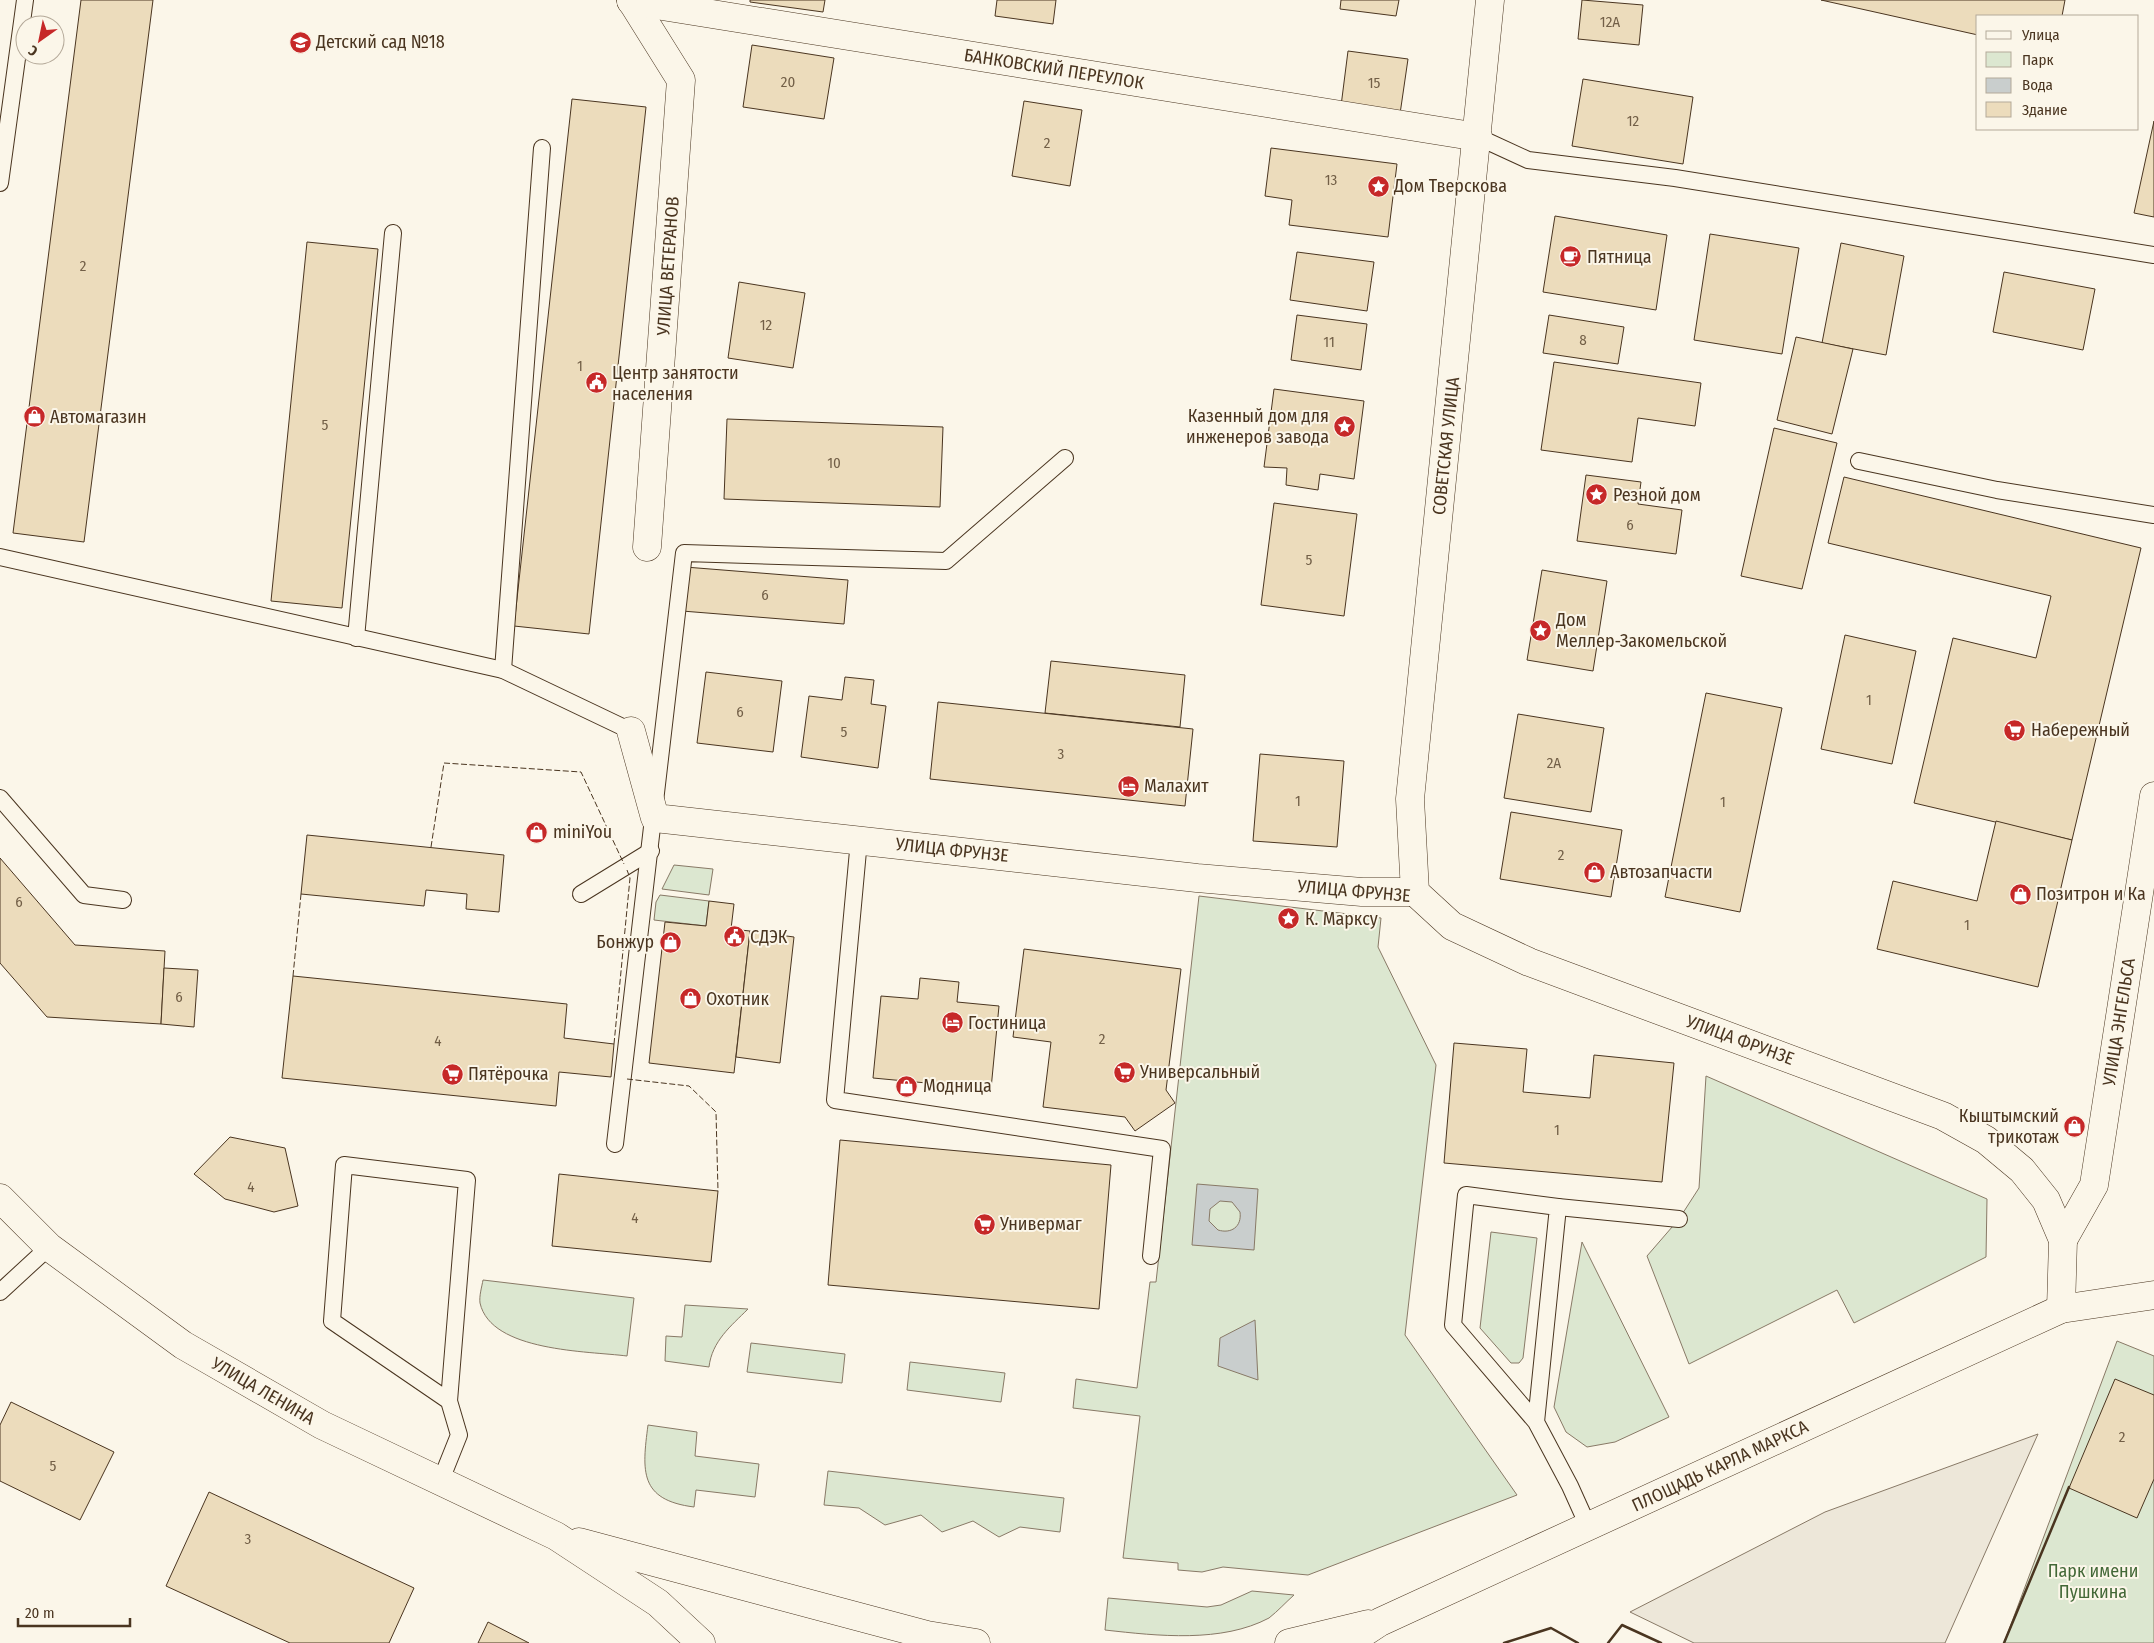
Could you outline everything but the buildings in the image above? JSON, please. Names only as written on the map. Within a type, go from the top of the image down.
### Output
[{"type":"street","name":"СОВЕТСКАЯ УЛИЦА","points":[[1415,892],[1410,799],[1478,137],[1490,0]]},
{"type":"street","name":"БАНКОВСКИЙ ПЕРЕУЛОК","points":[[631,1],[1478,137]]},
{"type":"street","name":"УЛИЦА ВЕТЕРАНОВ","points":[[631,1],[681,80],[647,546]]},
{"type":"street","points":[[631,731],[654,818]]},
{"type":"street","name":"УЛИЦА ЭНГЕЛЬСА","points":[[2063,1240],[2094,1185],[2154,796]]},
{"type":"street","name":"УЛИЦА ФРУНЗЕ","points":[[654,818],[1197,878],[1362,892],[1415,892],[1452,926],[1529,962],[1943,1116],[1986,1140],[2022,1170],[2046,1200],[2063,1240],[2061,1309]]},
{"type":"street","name":"УЛИЦА ЛЕНИНА","points":[[0,1198],[50,1247],[183,1345],[322,1425],[556,1536]]},
{"type":"street","name":"ПЛОЩАДЬ КАРЛА МАРКСА","points":[[1380,1622],[2061,1309],[2154,1295]]},
{"type":"street","points":[[556,1536],[927,1634],[976,1643]]},
{"type":"street","points":[[556,1536],[658,1603],[701,1643]]},
{"type":"street","points":[[1289,1643],[1380,1622]]},
{"type":"street","points":[[1348,1643],[1380,1622]]},
{"type":"street","points":[[900,1643],[927,1634]]},
{"type":"lane","points":[[0,182],[25,0]]},
{"type":"lane","points":[[1478,137],[1528,160],[1675,178],[2154,255]]},
{"type":"lane","points":[[503,670],[542,148]]},
{"type":"lane","points":[[356,638],[392,232]]},
{"type":"lane","points":[[615,1144],[651,851],[684,553],[946,561],[1065,458]]},
{"type":"lane","points":[[1859,461],[1997,490],[2154,515]]},
{"type":"lane","points":[[0,557],[503,670],[631,731]]},
{"type":"lane","points":[[0,798],[84,895],[122,900]]},
{"type":"lane","points":[[859,840],[835,1100],[1162,1149],[1151,1256]]},
{"type":"lane","points":[[581,894],[651,851]]},
{"type":"lane","points":[[441,1480],[459,1435],[449,1401],[467,1180],[344,1165],[332,1321],[449,1401]]},
{"type":"lane","points":[[1588,1526],[1570,1486],[1536,1422],[1454,1326],[1466,1195],[1558,1207],[1679,1219]]},
{"type":"lane","points":[[1536,1422],[1558,1207]]},
{"type":"lane","points":[[0,1292],[50,1247]]},
{"type":"green space","points":[[674,865],[713,869],[709,895],[662,889]]},
{"type":"green space","points":[[660,895],[709,901],[706,926],[654,920],[656,902]]},
{"type":"green space","points":[[1199,896],[1381,918],[1378,947],[1436,1065],[1405,1335],[1517,1495],[1308,1575],[1223,1567],[1202,1572],[1178,1570],[1178,1563],[1123,1558],[1140,1416],[1073,1408],[1076,1379],[1137,1388],[1150,1282],[1156,1282]]},
{"type":"green space","points":[[1706,1076],[1987,1199],[1986,1257],[1854,1323],[1837,1290],[1689,1364],[1647,1256],[1679,1219],[1699,1188]]},
{"type":"green space","points":[[1491,1232],[1537,1238],[1523,1358],[1519,1363],[1511,1363],[1480,1328]]},
{"type":"green space","points":[[1582,1242],[1669,1417],[1615,1442],[1587,1447],[1566,1432],[1554,1407]]},
{"type":"green space","points":[[483,1280],[634,1298],[627,1356],[543,1346],[521,1340],[502,1331],[488,1319],[480,1303]]},
{"type":"green space","points":[[685,1305],[748,1309],[718,1342],[709,1367],[665,1361],[666,1336],[682,1337]]},
{"type":"green space","name":"Парк имени Пушкина","points":[[2117,1341],[2154,1356],[2154,1643],[2004,1643]]},
{"type":"green space","points":[[751,1343],[845,1354],[842,1383],[747,1372]]},
{"type":"green space","points":[[910,1362],[1005,1373],[1001,1402],[907,1390]]},
{"type":"green space","points":[[648,1425],[697,1432],[695,1456],[759,1464],[755,1497],[696,1490],[694,1507],[663,1498],[648,1481],[645,1469]]},
{"type":"green space","points":[[828,1471],[1064,1498],[1060,1532],[1020,1527],[999,1537],[973,1521],[942,1532],[921,1515],[885,1525],[859,1508],[824,1505]]},
{"type":"green space","points":[[1252,1591],[1294,1595],[1269,1618],[1251,1626],[1231,1631],[1189,1636],[1105,1630],[1108,1598],[1207,1607],[1221,1605]]},
{"type":"shaded area","points":[[2038,1434],[1945,1643],[1694,1643],[1630,1612],[1825,1512]]},
{"type":"water","points":[[1197,1184],[1258,1189],[1254,1250],[1192,1245]],"holes":[[[1220,1201],[1232,1202],[1240,1212],[1239,1222],[1231,1230],[1218,1230],[1209,1221],[1210,1209]]]},
{"type":"water","points":[[1255,1320],[1258,1380],[1218,1366],[1220,1338]]},
{"type":"fence","points":[[431,847],[444,763],[581,772],[624,864]]},
{"type":"fence","points":[[614,1044],[630,878],[627,870]]},
{"type":"fence","points":[[293,976],[301,894]]},
{"type":"fence","points":[[627,1079],[689,1086],[716,1112],[718,1191]]},
{"type":"wall","points":[[2004,1643],[2069,1487]]},
{"type":"wall","points":[[1608,1643],[1622,1625],[1661,1643]]},
{"type":"wall","points":[[1504,1643],[1551,1628],[1578,1643]]},
{"type":"place","name":"Детский сад №18","points":[[300,42]]},
{"type":"place","name":"Дом Тверскова","points":[[1378,186]]},
{"type":"place","name":"Пятница","points":[[1571,257]]},
{"type":"place","name":"Центр занятости населения","points":[[596,383]]},
{"type":"place","name":"Автомагазин","points":[[34,417]]},
{"type":"place","name":"Казенный дом для инженеров завода","points":[[1345,426]]},
{"type":"place","name":"Резной дом","points":[[1597,495]]},
{"type":"place","name":"Дом Меллер-Закомельской","points":[[1540,630]]},
{"type":"place","name":"Набережный","points":[[2015,730]]},
{"type":"place","name":"Малахит","points":[[1128,786]]},
{"type":"place","name":"miniYou","points":[[537,832]]},
{"type":"place","name":"Автозапчасти","points":[[1594,872]]},
{"type":"place","name":"Позитрон и Ка","points":[[2020,894]]},
{"type":"place","name":"К. Марксу","points":[[1289,919]]},
{"type":"place","name":"СДЭК","points":[[734,937]]},
{"type":"place","name":"Бонжур","points":[[670,942]]},
{"type":"place","name":"Охотник","points":[[690,999]]},
{"type":"place","name":"Гостиница","points":[[952,1023]]},
{"type":"place","name":"Универсальный","points":[[1124,1072]]},
{"type":"place","name":"Пятёрочка","points":[[452,1074]]},
{"type":"place","name":"Модница","points":[[907,1086]]},
{"type":"place","name":"Кыштымский трикотаж","points":[[2075,1126]]},
{"type":"place","name":"Универмаг","points":[[984,1224]]}]
